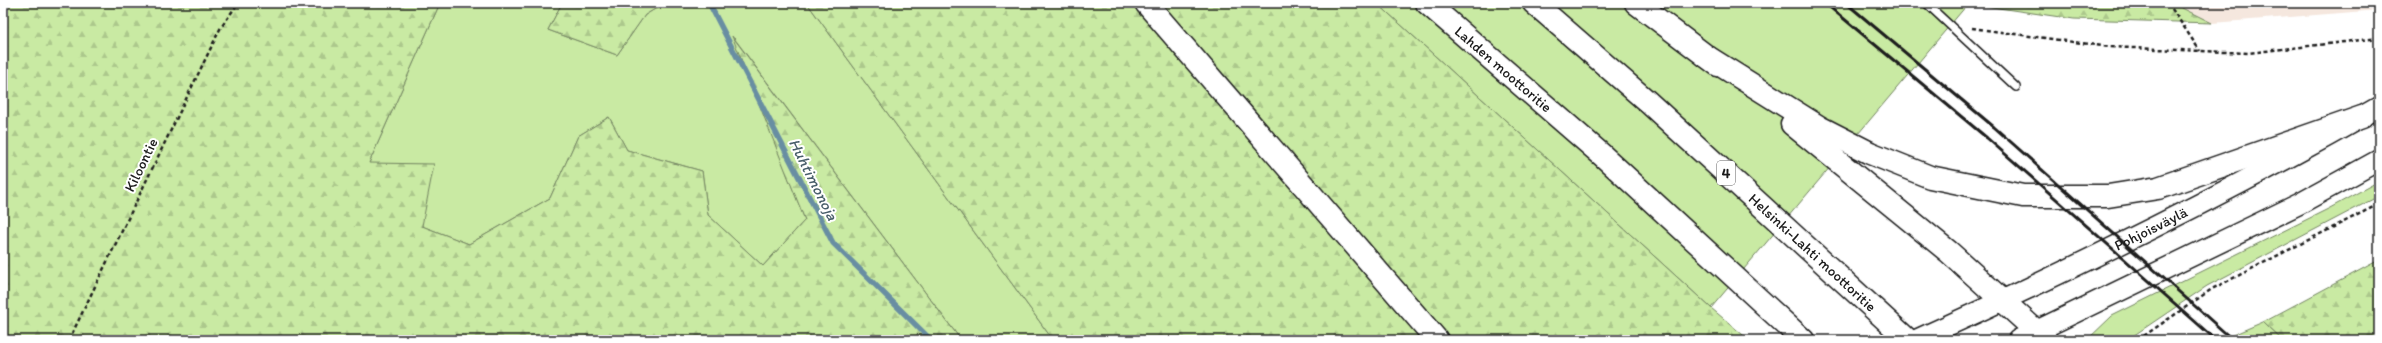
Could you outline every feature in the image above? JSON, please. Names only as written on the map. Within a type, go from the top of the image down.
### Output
[{"type":"highway","points":[[1146,3],[1437,340]]},
{"type":"highway","name":"Lahden moottoritie","points":[[1426,3],[1580,136],[1803,340]]},
{"type":"highway","name":"Helsinki-Lahti moottoritie","points":[[1534,3],[1609,68],[1908,340]]},
{"type":"highway","points":[[1636,3],[1706,56],[1931,237],[2003,301],[2034,337]]},
{"type":"highway","points":[[1706,56],[1821,128],[1870,153],[1930,177],[2023,196],[2108,196],[2158,188],[2371,112]]},
{"type":"main road","name":"Pohjoisväylä","points":[[1916,340],[2003,301],[2192,208],[2371,112]]},
{"type":"main road","points":[[2034,337],[2299,204],[2379,160]]},
{"type":"lane","points":[[1926,3],[2016,87]]},
{"type":"path","name":"Kiloontie","points":[[69,340],[220,29],[238,3]]},
{"type":"path","points":[[2168,3],[2200,51]]},
{"type":"path","points":[[1950,25],[2110,47],[2248,53],[2379,38]]},
{"type":"path","points":[[2138,340],[2212,289],[2379,204]]},
{"type":"shaded area","points":[[2172,3],[2379,3],[2379,10],[2212,23]]},
{"type":"green space","points":[[3,3],[440,3],[369,163],[434,164],[422,226],[469,244],[550,198],[578,136],[609,117],[627,150],[702,171],[708,215],[763,266],[805,220],[732,36],[961,340],[3,340]]},
{"type":"green space","points":[[440,3],[562,3],[548,30],[617,55],[645,15],[665,3],[807,3],[1053,340],[961,340],[734,38],[805,220],[763,266],[708,215],[702,171],[627,150],[609,117],[578,136],[550,198],[469,244],[422,226],[369,163]]},
{"type":"green space","points":[[562,3],[665,3],[645,15],[617,55],[548,30]]},
{"type":"green space","points":[[807,3],[1377,3],[1711,308],[1749,340],[1053,340]]},
{"type":"green space","points":[[1377,3],[1964,3],[1967,5],[1711,308]]},
{"type":"green space","points":[[1964,3],[2172,3],[2212,23],[2074,19]]},
{"type":"green space","points":[[2379,181],[2379,196],[2207,286],[2127,340],[2087,340],[2112,316],[2328,209]]},
{"type":"green space","points":[[2379,260],[2379,340],[2282,340],[2263,322]]},
{"type":"green space","points":[[2263,322],[2282,340],[2221,340]]},
{"type":"waterway","name":"Huhtimonoja","points":[[709,3],[833,243],[931,340]]},
{"type":"railway","points":[[1825,3],[1987,138],[2216,340]]},
{"type":"railway","points":[[1846,3],[1994,127],[2233,340]]}]
